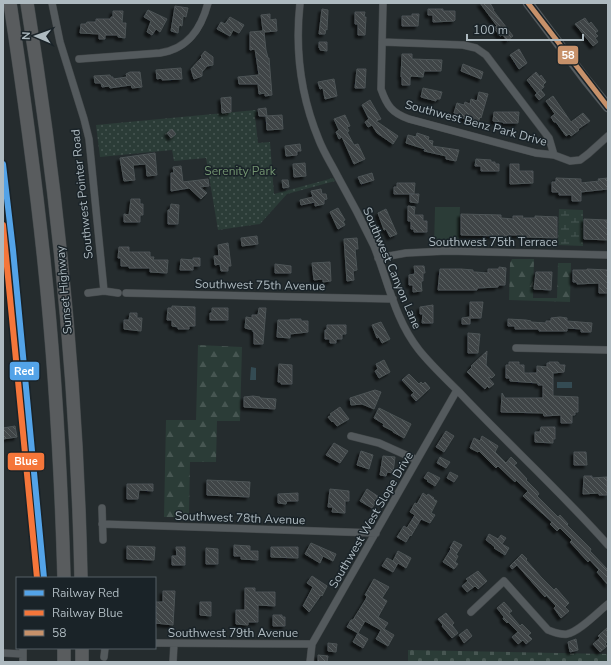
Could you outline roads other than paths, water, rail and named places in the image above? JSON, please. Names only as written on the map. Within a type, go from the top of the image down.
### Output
[{"type":"highway","name":"Sunset Highway","points":[[10,3],[31,145],[47,291],[58,425],[64,577]]},
{"type":"highway","name":"Sunset Highway","points":[[27,3],[50,158],[67,314],[76,447],[81,577]]},
{"type":"highway","points":[[64,649],[64,662]]},
{"type":"highway","points":[[82,649],[82,662]]},
{"type":"main road","points":[[528,3],[586,80],[608,106]]},
{"type":"street","name":"Southwest Pointer Road","points":[[52,3],[60,42],[89,139],[104,291]]},
{"type":"street","points":[[79,59],[169,52],[188,41],[203,19],[208,3]]},
{"type":"street","name":"Southwest Canyon Lane","points":[[300,3],[298,26],[300,62],[309,113],[319,141],[366,229],[398,313],[414,343],[435,369],[575,508],[608,545]]},
{"type":"street","name":"Southwest Benz Park Drive","points":[[382,3],[381,89],[385,100],[391,109],[399,115],[536,153],[554,155],[570,161],[580,160],[608,136]]},
{"type":"street","points":[[382,42],[463,45],[476,48],[486,55],[549,138],[554,155]]},
{"type":"street","name":"Southwest 75th Terrace","points":[[378,258],[406,253],[447,252],[608,255]]},
{"type":"street","points":[[88,293],[104,291],[118,293]]},
{"type":"street","name":"Southwest 75th Avenue","points":[[126,293],[393,299]]},
{"type":"street","points":[[516,348],[608,350]]},
{"type":"street","name":"Southwest West Slope Drive","points":[[310,662],[312,644],[457,390]]},
{"type":"street","points":[[351,436],[379,443],[417,460]]},
{"type":"street","points":[[102,508],[103,540]]},
{"type":"street","name":"Southwest 78th Avenue","points":[[102,524],[376,533]]},
{"type":"street","points":[[471,612],[504,581],[548,630],[559,634],[567,634],[575,631],[608,604]]},
{"type":"street","name":"Southwest 79th Avenue","points":[[156,643],[312,644]]},
{"type":"street","points":[[173,662],[174,644]]},
{"type":"street","points":[[104,658],[105,649]]},
{"type":"street","points":[[3,653],[23,655]]},
{"type":"water","points":[[251,367],[256,368],[256,380],[250,380]]},
{"type":"water","points":[[557,382],[572,382],[572,388],[557,388]]},
{"type":"rail line","name":"Red","points":[[3,164],[13,250],[44,577]]},
{"type":"rail line","name":"Blue","points":[[3,225],[37,577]]},
{"type":"park label","name":"Serenity Park","points":[[240,171]]}]
